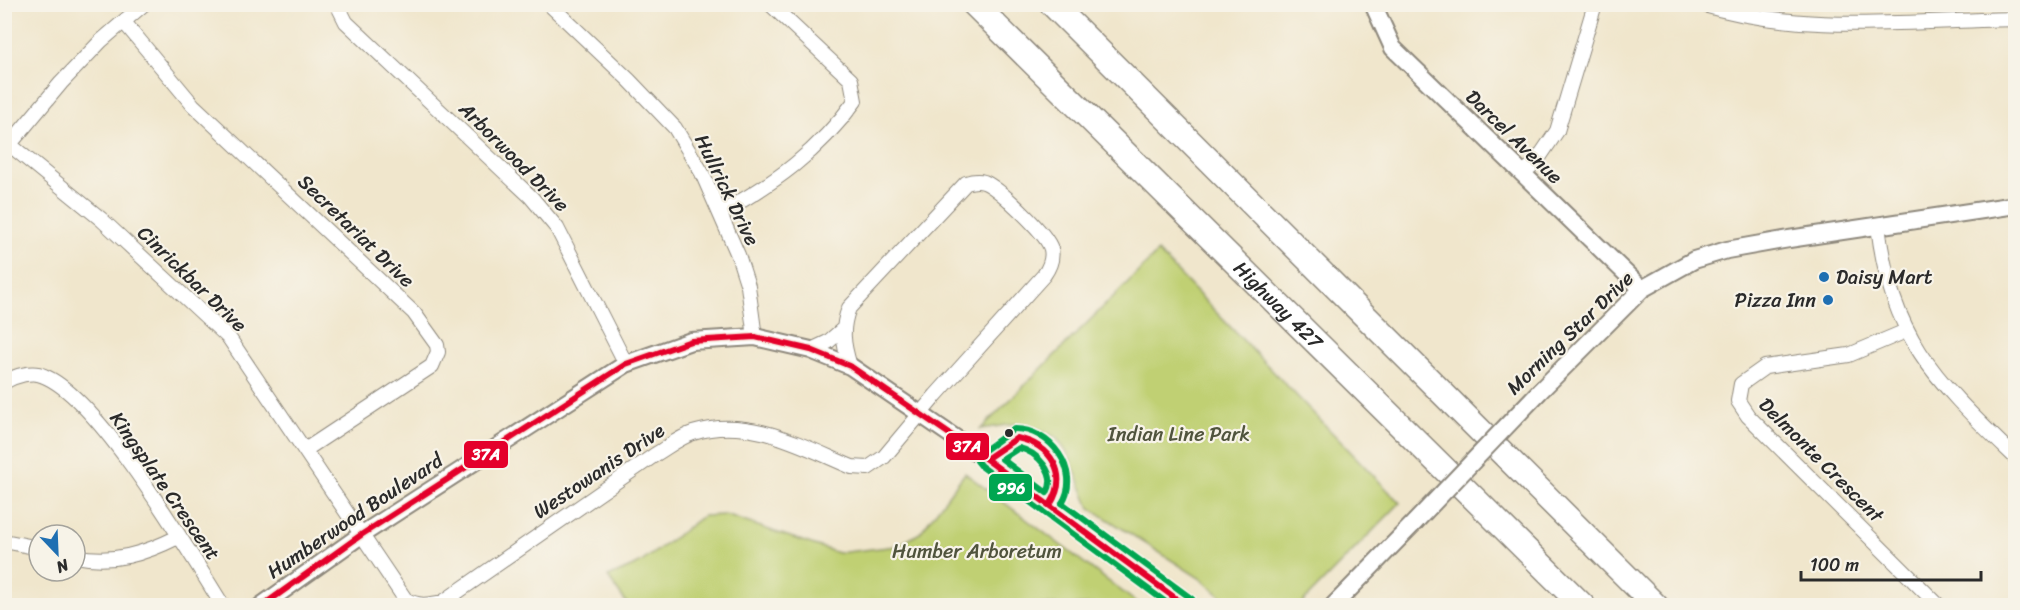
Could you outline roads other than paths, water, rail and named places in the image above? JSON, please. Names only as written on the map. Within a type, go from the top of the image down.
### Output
[{"type":"highway","points":[[1052,4],[1656,606]]},
{"type":"highway","points":[[1060,4],[1103,54]]},
{"type":"highway","name":"Highway 427","points":[[977,9],[1582,606]]},
{"type":"street","points":[[6,145],[61,82],[144,4]]},
{"type":"street","name":"Arborwood Drive","points":[[338,4],[346,22],[531,196],[557,228],[626,364]]},
{"type":"street","name":"Hullrick Drive","points":[[549,4],[629,80],[675,128],[702,173],[748,286],[755,337]]},
{"type":"street","points":[[720,213],[766,188],[794,167],[843,117],[855,101],[851,80],[770,4]]},
{"type":"street","name":"Darcel Avenue","points":[[1373,4],[1394,48],[1642,288]]},
{"type":"street","points":[[1522,174],[1536,162],[1557,131],[1595,4]]},
{"type":"street","points":[[1701,4],[1738,14],[1803,22],[2016,19]]},
{"type":"street","name":"Secretariat Drive","points":[[124,22],[193,105],[414,313],[437,345],[438,352],[432,366],[305,450]]},
{"type":"street","name":"Cinrickbar Drive","points":[[6,145],[31,159],[101,219],[229,338],[361,535]]},
{"type":"street","points":[[850,366],[843,344],[843,329],[849,308],[856,298],[966,183],[976,180],[993,187],[1046,237],[1051,251],[1048,270],[919,416]]},
{"type":"street","name":"Morning Star Drive","points":[[1333,606],[1642,288],[1708,255],[1790,239],[2016,205]]},
{"type":"street","points":[[1878,226],[1893,299],[1906,331],[1936,378],[2016,458]]},
{"type":"street","points":[[811,350],[828,342],[843,329]]},
{"type":"street","name":"Delmonte Crescent","points":[[1906,331],[1849,355],[1764,367],[1741,384],[1738,401],[1748,416],[1939,606]]},
{"type":"street","name":"Humberwood Boulevard","points":[[261,606],[361,535],[626,364],[691,341],[755,337],[811,350],[850,366],[919,416],[986,459],[1187,606]]},
{"type":"street","name":"Kingsplate Crescent","points":[[4,382],[13,377],[42,375],[64,389],[95,419],[141,480],[223,606]]},
{"type":"street","name":"Westowanis Drive","points":[[361,535],[405,599],[413,604],[430,605],[443,602],[656,454],[692,434],[747,429],[777,435],[852,467],[863,469],[873,466],[884,457],[919,416]]},
{"type":"street","points":[[87,558],[134,557],[178,537]]},
{"type":"street","points":[[4,541],[27,546]]},
{"type":"waterway","points":[[920,606],[930,604]]},
{"type":"waterway","points":[[816,606],[825,606]]},
{"type":"place","name":"Daisy Mart","points":[[1824,277]]},
{"type":"place","name":"Pizza Inn","points":[[1828,300]]},
{"type":"park label","name":"Indian Line Park","points":[[1179,434]]},
{"type":"park label","name":"Humber Arboretum","points":[[977,551]]}]
